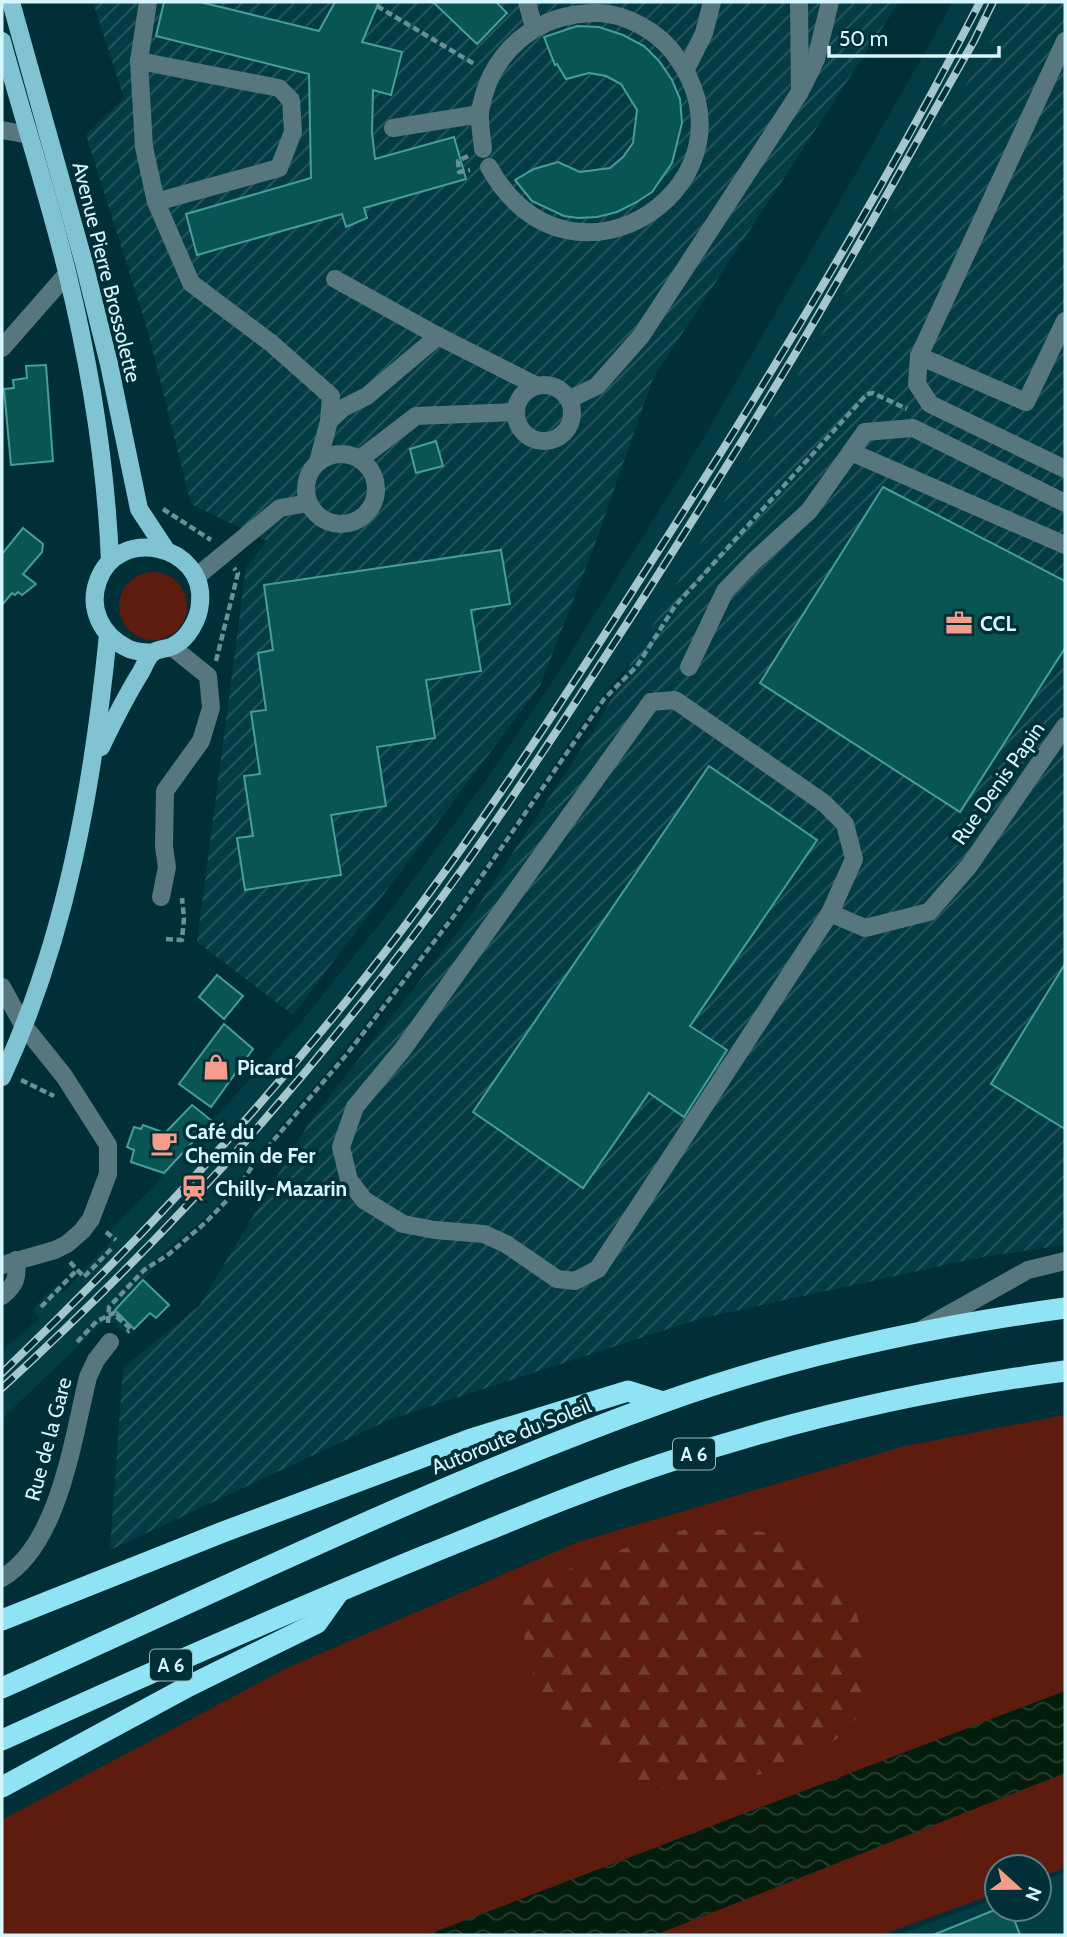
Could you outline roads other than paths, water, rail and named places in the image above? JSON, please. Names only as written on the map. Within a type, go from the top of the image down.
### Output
[{"type":"highway","name":"Autoroute du Soleil","points":[[2,1688],[487,1470],[663,1402],[812,1356],[913,1334],[1065,1308]]},
{"type":"highway","name":"A 6","points":[[2,1740],[340,1591],[558,1501],[663,1463],[869,1406],[966,1385],[1065,1371]]},
{"type":"highway","points":[[2,1620],[223,1532],[471,1439],[628,1391],[663,1402]]},
{"type":"highway","points":[[2,1787],[189,1686],[317,1623],[340,1591]]},
{"type":"main road","name":"Avenue Pierre Brossolette","points":[[11,2],[85,263],[139,509],[166,550],[184,561],[196,577]]},
{"type":"main road","name":"Avenue Pierre Brossolette","points":[[2,41],[67,274],[86,361],[104,473],[110,561],[97,582],[94,604],[99,622],[108,635]]},
{"type":"main road","points":[[110,561],[120,554],[144,546],[166,550]]},
{"type":"main road","points":[[2,1077],[43,972],[81,829],[94,761],[108,635],[128,649],[153,653],[172,647],[194,626],[201,602],[196,577]]},
{"type":"main road","points":[[94,761],[125,697],[153,653]]},
{"type":"street","points":[[148,2],[139,61],[144,147],[156,202],[191,283],[271,343],[331,396],[329,421],[318,462],[307,481],[309,503],[323,519],[333,523],[344,524],[364,516],[375,497],[376,486],[368,466],[360,459],[339,454],[318,462]]},
{"type":"street","points":[[527,2],[534,28]]},
{"type":"street","points":[[686,69],[704,33],[712,2]]},
{"type":"street","points":[[799,2],[800,92]]},
{"type":"street","points":[[570,399],[597,386],[641,336],[800,92],[816,59],[830,2]]},
{"type":"street","points":[[483,149],[480,114],[492,74],[507,50],[534,28],[566,15],[602,13],[635,22],[655,35],[665,42],[686,69],[699,105],[698,142],[686,177],[662,206],[630,226],[593,233],[556,228],[523,211],[498,184],[488,167]]},
{"type":"street","points":[[1064,48],[919,356],[917,384],[930,404],[1065,469]]},
{"type":"street","points":[[139,61],[279,88],[291,100],[293,132],[279,168],[156,202]]},
{"type":"street","points":[[393,128],[480,114]]},
{"type":"street","points":[[2,130],[29,135]]},
{"type":"street","points":[[2,348],[67,274]]},
{"type":"street","points":[[335,279],[438,336],[537,386]]},
{"type":"street","points":[[919,356],[1026,402],[1065,321]]},
{"type":"street","points":[[329,421],[343,408],[368,396],[438,336]]},
{"type":"street","points":[[550,385],[570,399],[572,421],[561,436],[553,440],[544,442],[527,436],[517,421],[516,412],[523,394],[537,386],[550,385]]},
{"type":"street","points":[[360,459],[416,416],[516,412]]},
{"type":"street","points":[[689,667],[725,591],[809,511],[865,432],[913,428],[1065,503]]},
{"type":"street","points":[[851,452],[1065,545]]},
{"type":"street","points":[[196,577],[280,508],[309,503]]},
{"type":"street","points":[[161,897],[167,867],[164,847],[165,791],[201,741],[211,708],[208,676],[172,647]]},
{"type":"street","points":[[675,700],[824,803],[845,824],[854,859],[830,913],[598,1269],[575,1282],[557,1279],[506,1244],[484,1234],[403,1224],[364,1200],[349,1180],[341,1147],[355,1107],[403,1049],[651,702],[675,700]]},
{"type":"street","name":"Rue Denis Papin","points":[[830,913],[865,928],[929,912],[969,866],[1065,726]]},
{"type":"street","points":[[2,987],[23,1026],[64,1076],[89,1111],[108,1145],[108,1174],[92,1219],[67,1244],[55,1250],[9,1262],[18,1277],[11,1289],[2,1296]]},
{"type":"street","points":[[913,1334],[1028,1270],[1065,1261]]},
{"type":"street","name":"Rue de la Gare","points":[[2,1578],[15,1570],[46,1528],[57,1501],[88,1377],[96,1360],[110,1342]]},
{"type":"water","points":[[1065,1691],[1065,1773],[655,1935],[427,1935]]},
{"type":"railway","points":[[2,1373],[137,1238],[266,1097],[388,948],[465,843],[574,682],[776,363],[902,148],[980,2]]},
{"type":"railway","points":[[2,1388],[129,1266],[249,1137],[363,1002],[468,861],[605,658],[761,411],[863,238],[974,41],[993,2]]},
{"type":"place","name":"CCL","points":[[959,623]]},
{"type":"place","name":"Picard","points":[[216,1067]]},
{"type":"place","name":"Café du Chemin de Fer","points":[[164,1143]]},
{"type":"place","name":"Chilly-Mazarin","points":[[194,1188]]}]
